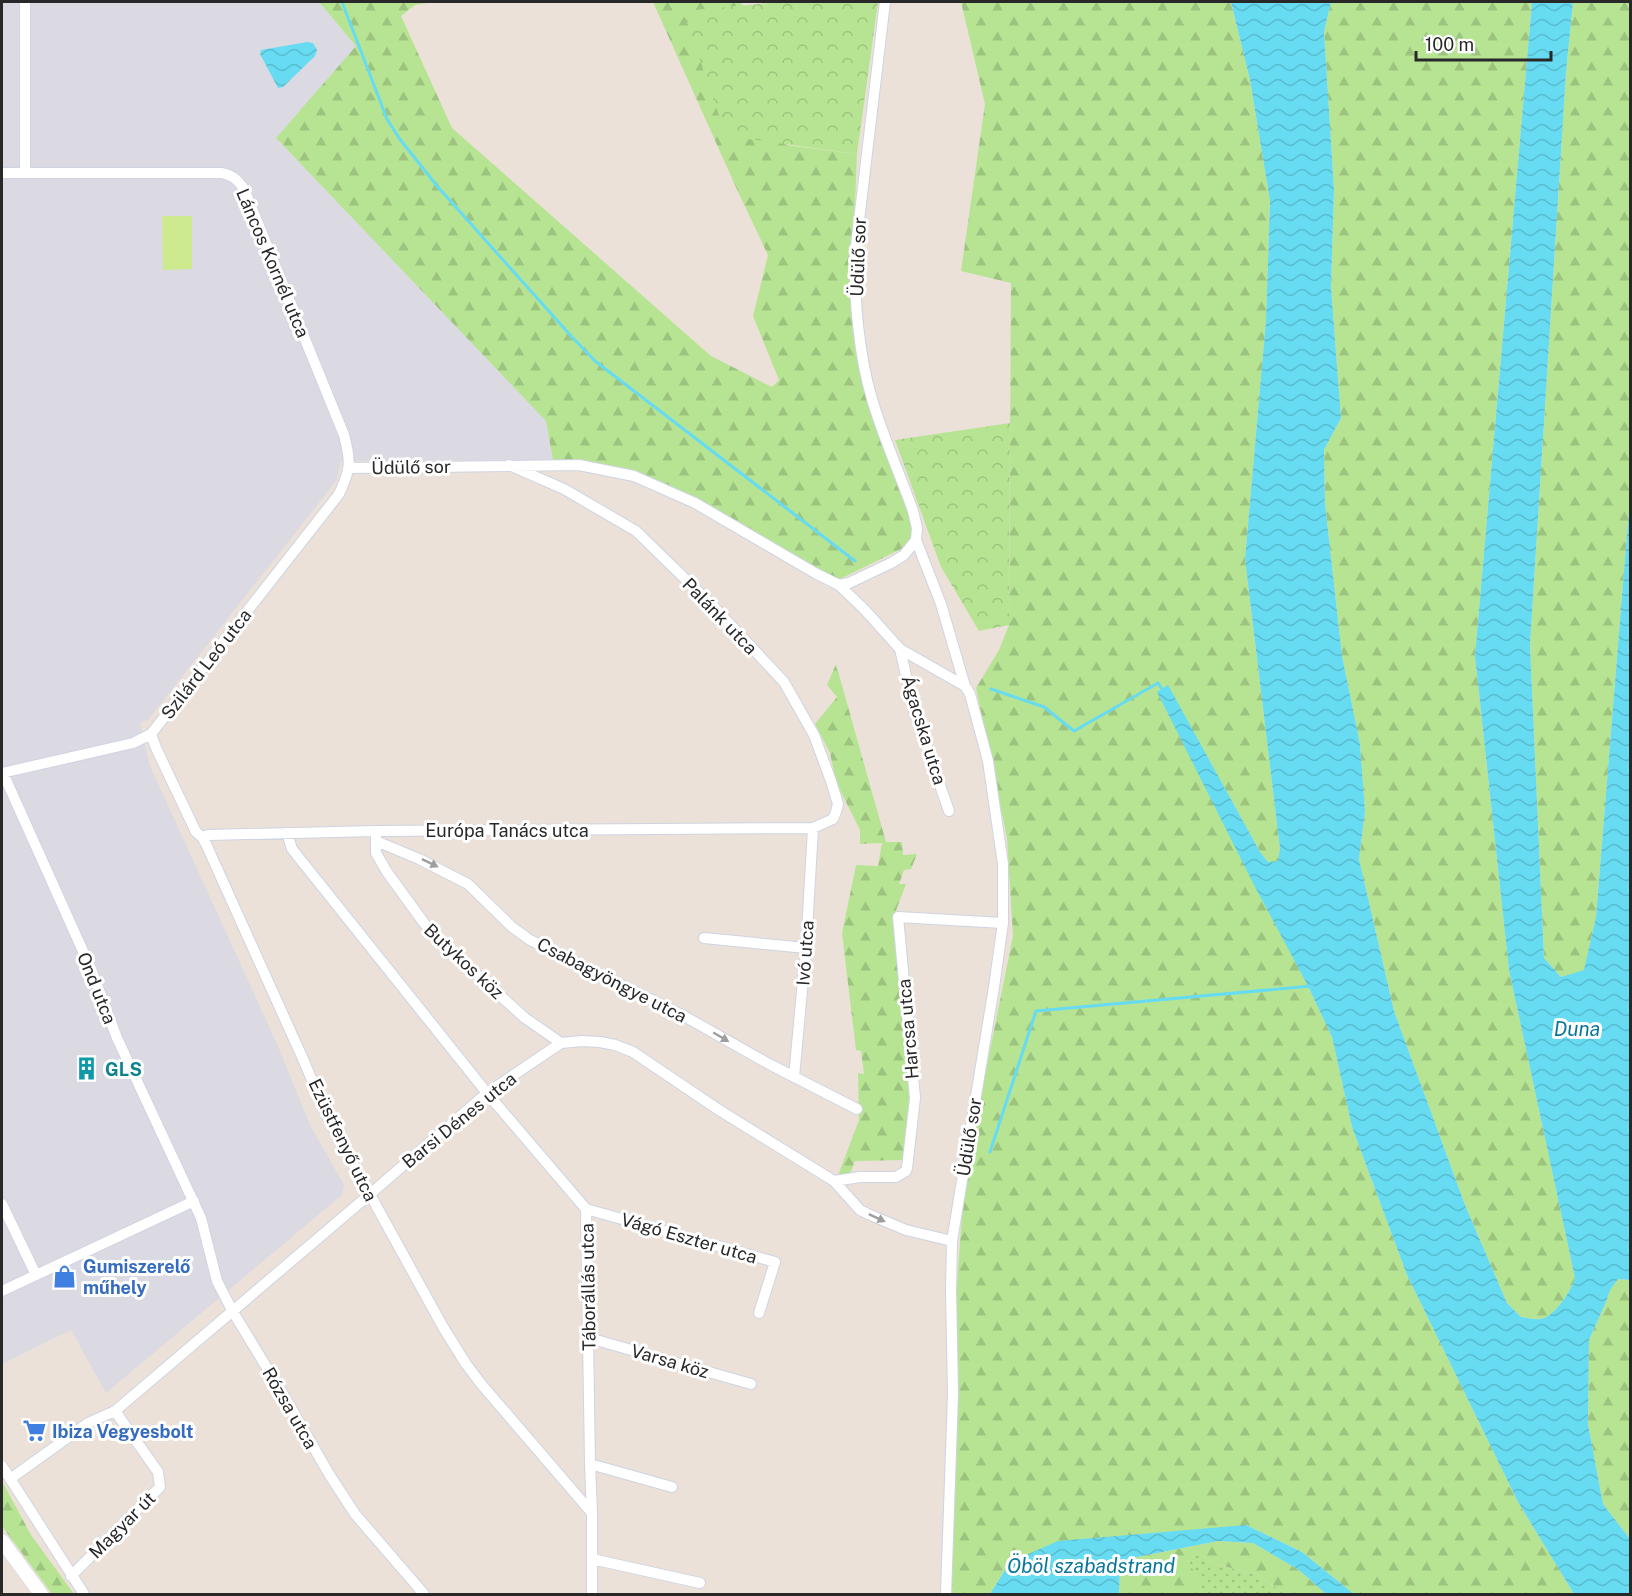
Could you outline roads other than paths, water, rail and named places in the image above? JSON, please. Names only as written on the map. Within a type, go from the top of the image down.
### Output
[{"type":"street","points":[[25,2],[25,173]]},
{"type":"street","name":"Üdülő sor","points":[[885,2],[855,254],[854,282],[867,381],[913,511],[917,528],[916,540],[941,604],[965,686],[973,704],[988,761],[1003,864],[1003,923],[952,1241],[952,1394],[946,1594]]},
{"type":"street","name":"Láncos Kornél utca","points":[[2,173],[221,173],[237,179],[244,189],[344,435],[350,468]]},
{"type":"street","name":"Palánk utca","points":[[509,465],[564,489],[636,531],[711,604],[784,682],[814,735],[838,804],[833,819],[813,828]]},
{"type":"street","name":"Üdülő sor","points":[[350,468],[579,465],[634,476],[695,502],[839,585],[900,649],[965,686]]},
{"type":"street","name":"Szilárd Leó utca","points":[[2,773],[133,742],[151,734],[339,494],[350,468]]},
{"type":"street","points":[[839,585],[868,575],[904,555],[916,540]]},
{"type":"street","name":"Ágacska utca","points":[[900,649],[914,711],[949,811]]},
{"type":"street","name":"Ezüstfenyő utca","points":[[151,734],[196,832],[206,844],[299,1048],[329,1120],[443,1327],[466,1364],[592,1513]]},
{"type":"street","name":"Ond utca","points":[[2,773],[91,969],[117,1038],[194,1201]]},
{"type":"street","name":"Európa Tanács utca","points":[[202,837],[288,832],[376,836],[813,828]]},
{"type":"street","name":"Ivó utca","points":[[794,1077],[806,948],[813,828]]},
{"type":"street","name":"Táborállás utca","points":[[288,832],[292,849],[487,1093],[586,1209],[592,1594]]},
{"type":"street","name":"Butykos köz","points":[[376,836],[376,853],[387,872],[435,937],[525,1017],[561,1043]]},
{"type":"street","name":"Csabagyöngye utca","points":[[376,836],[468,884],[512,927],[530,940],[682,1015],[857,1109]]},
{"type":"street","name":"Harcsa utca","points":[[834,1181],[860,1177],[896,1177],[907,1168],[915,1098],[898,917],[1003,923]]},
{"type":"street","points":[[704,938],[806,948]]},
{"type":"street","points":[[561,1043],[600,1042],[633,1052],[719,1110],[834,1181],[860,1210],[906,1230],[952,1241]]},
{"type":"street","name":"Barsi Dénes utca","points":[[10,1479],[88,1423],[115,1411],[487,1093],[561,1043]]},
{"type":"street","points":[[2,1291],[194,1201]]},
{"type":"street","name":"Rózsa utca","points":[[194,1201],[201,1218],[217,1281],[232,1312],[355,1514],[424,1594]]},
{"type":"street","points":[[2,1204],[36,1275]]},
{"type":"street","name":"Vágó Eszter utca","points":[[586,1209],[775,1262],[759,1313]]},
{"type":"street","name":"Varsa köz","points":[[589,1338],[751,1384]]},
{"type":"street","name":"Magyar út","points":[[71,1576],[160,1487],[158,1472],[115,1411]]},
{"type":"street","points":[[590,1464],[672,1487]]},
{"type":"street","name":"Magyar út","points":[[2,1466],[84,1594]]},
{"type":"street","points":[[2,1541],[6,1556],[41,1594]]},
{"type":"street","points":[[592,1559],[700,1583]]},
{"type":"water","name":"Duna","points":[[1231,2],[1331,2],[1324,32],[1334,189],[1331,287],[1341,418],[1324,450],[1325,503],[1342,656],[1360,744],[1365,811],[1359,859],[1394,1011],[1465,1205],[1507,1303],[1521,1317],[1541,1319],[1557,1308],[1575,1278],[1509,970],[1475,656],[1532,2],[1573,2],[1566,72],[1530,645],[1544,958],[1561,977],[1584,970],[1596,917],[1630,497],[1630,1283],[1629,1280],[1618,1279],[1610,1290],[1589,1340],[1588,1424],[1603,1504],[1630,1539],[1630,1594],[1574,1594],[1518,1502],[1407,1275],[1352,1127],[1332,1037],[1157,692],[1168,685],[1260,852],[1268,862],[1278,861],[1280,849],[1245,559],[1266,320],[1270,201],[1250,80]]},
{"type":"water","points":[[313,43],[317,50],[315,56],[283,87],[278,88],[260,54],[261,50]]},
{"type":"water","name":"Öböl szabadstrand","points":[[1246,1525],[1302,1552],[1354,1594],[1326,1594],[1299,1570],[1253,1543],[1218,1541],[1127,1559],[1120,1568],[1119,1594],[990,1594],[1010,1562],[1058,1541]]},
{"type":"waterway","points":[[342,2],[387,119],[399,138],[437,186],[572,337],[595,361],[855,561]]},
{"type":"waterway","points":[[991,689],[1044,707],[1074,731],[1158,683],[1162,689]]},
{"type":"waterway","points":[[990,1152],[1036,1011],[1312,986]]},
{"type":"place","name":"GLS","points":[[87,1069]]},
{"type":"place","name":"Gumiszerelő műhely","points":[[65,1276]]},
{"type":"place","name":"Ibiza Vegyesbolt","points":[[34,1431]]}]
